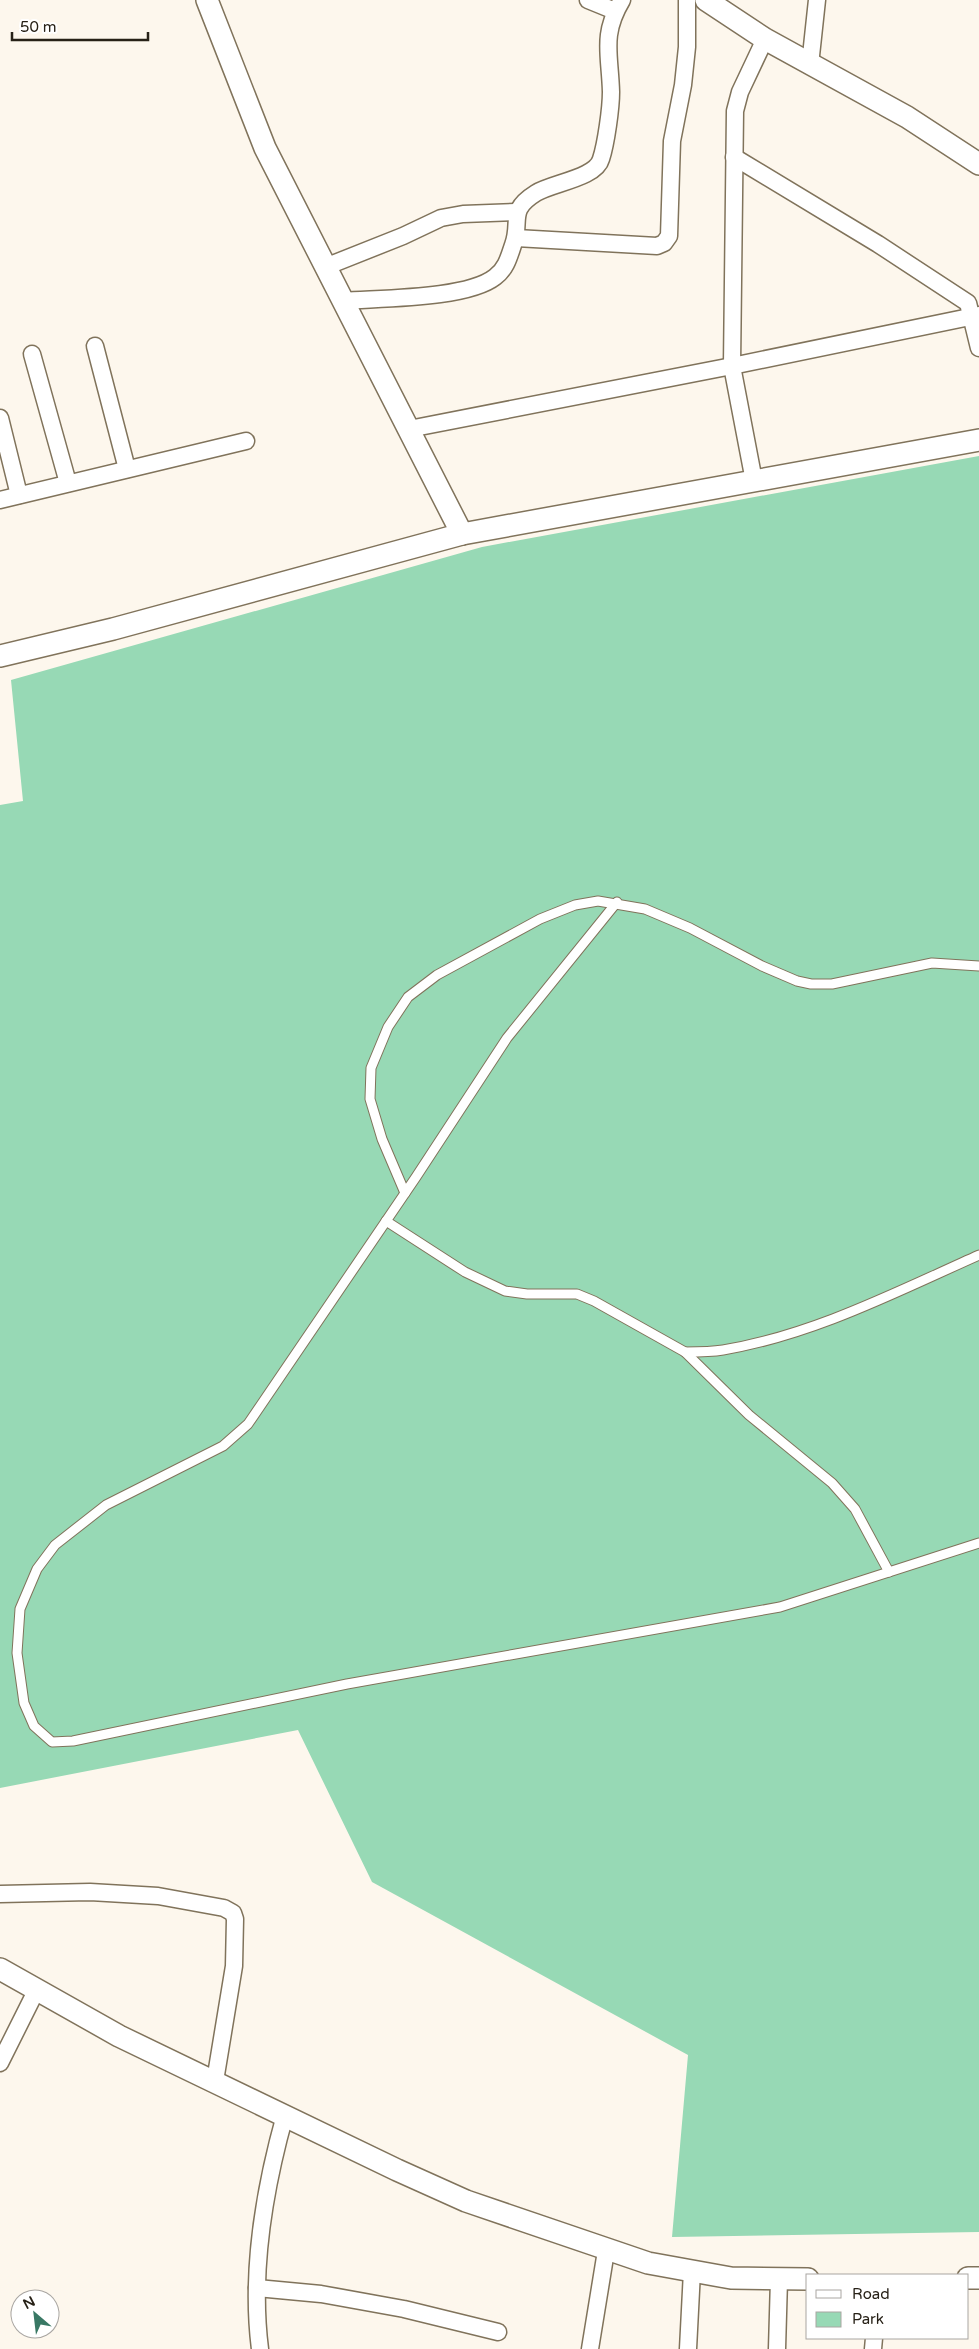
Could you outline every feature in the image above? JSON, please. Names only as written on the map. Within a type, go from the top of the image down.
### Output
[{"type":"street","points":[[207,0],[265,148],[462,534]]},
{"type":"street","points":[[343,301],[459,292],[495,278],[506,265],[516,238],[517,212],[522,204],[536,193],[592,171],[601,161],[611,95],[607,46],[609,30],[618,6],[588,0]]},
{"type":"street","points":[[516,238],[656,246],[664,243],[669,236],[672,141],[683,85],[687,47],[687,0]]},
{"type":"street","points":[[706,0],[765,39],[907,117],[979,164]]},
{"type":"street","points":[[810,64],[817,0]]},
{"type":"street","points":[[754,481],[732,366],[735,111],[740,92],[765,39]]},
{"type":"street","points":[[734,157],[878,244],[959,296],[975,309],[979,348]]},
{"type":"street","points":[[325,267],[441,218],[463,214],[517,212]]},
{"type":"street","points":[[409,429],[732,366],[975,309]]},
{"type":"street","points":[[95,346],[128,469]]},
{"type":"street","points":[[32,354],[68,483]]},
{"type":"street","points":[[0,418],[19,495]]},
{"type":"street","points":[[1,651],[113,629],[462,534],[979,440]]},
{"type":"street","points":[[0,500],[246,441]]},
{"type":"street","points":[[0,1894],[71,1892],[158,1896],[224,1908],[233,1914],[236,1932],[234,1966],[215,2081]]},
{"type":"street","points":[[0,1969],[119,2036],[466,2201],[648,2263],[731,2278],[806,2279]]},
{"type":"street","points":[[0,2063],[37,1989]]},
{"type":"street","points":[[260,2349],[257,2288],[260,2246],[268,2184],[285,2115]]},
{"type":"street","points":[[590,2349],[606,2250]]},
{"type":"street","points":[[688,2349],[692,2271]]},
{"type":"street","points":[[777,2349],[779,2279]]},
{"type":"street","points":[[257,2288],[321,2294],[404,2309],[498,2332]]},
{"type":"lane","points":[[405,1193],[382,1139],[370,1099],[371,1068],[388,1027],[408,997],[438,975],[540,919],[575,905],[598,901],[617,902],[645,909],[690,928],[762,966],[797,981],[811,984],[832,984],[932,963],[979,966]]},
{"type":"lane","points":[[617,902],[507,1038],[405,1193],[248,1424],[223,1446],[106,1505],[55,1545],[37,1569],[20,1609],[16,1653],[24,1703],[34,1726],[52,1742],[73,1741],[347,1684],[780,1607],[979,1543]]},
{"type":"lane","points":[[386,1221],[465,1272],[504,1291],[527,1294],[577,1294],[594,1301],[685,1352],[749,1415],[838,1490],[855,1509],[889,1572]]},
{"type":"lane","points":[[685,1352],[722,1350],[783,1336],[909,1288],[979,1255]]},
{"type":"green space","points":[[979,456],[979,2232],[672,2237],[688,2055],[372,1882],[298,1730],[0,1788],[0,805],[23,801],[11,680],[482,547]]}]
